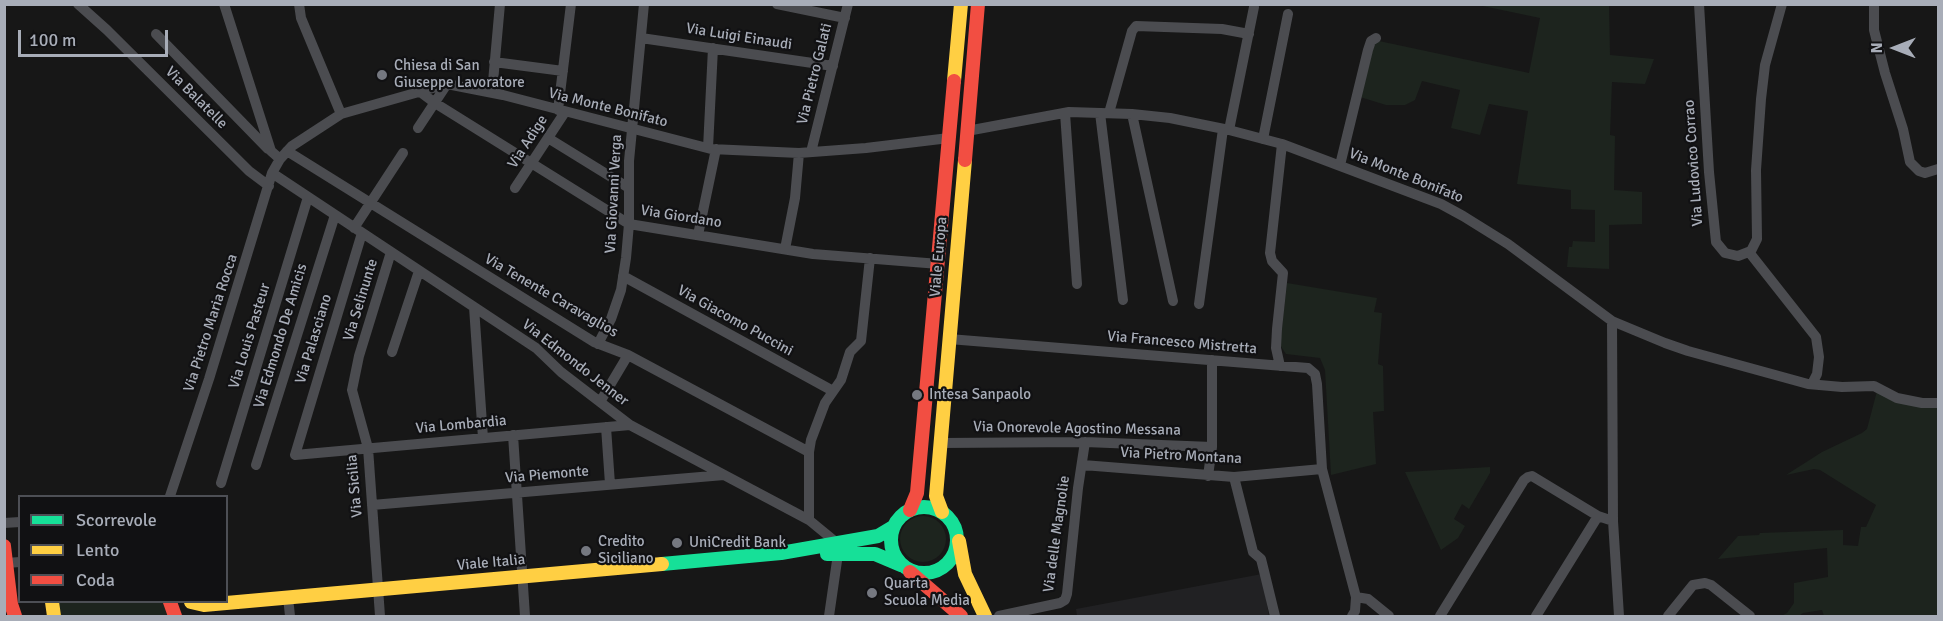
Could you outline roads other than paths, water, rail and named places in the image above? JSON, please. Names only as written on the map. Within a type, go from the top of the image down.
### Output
[{"type":"street","name":"Via Balatelle","points":[[78,4],[249,171],[268,186]]},
{"type":"street","points":[[224,4],[271,151]]},
{"type":"street","points":[[299,4],[301,18],[341,114]]},
{"type":"street","points":[[492,93],[500,4]]},
{"type":"street","points":[[562,111],[563,71],[571,4]]},
{"type":"street","name":"Via Giovanni Verga","points":[[598,344],[611,319],[621,290],[623,276],[629,224],[628,161],[644,4]]},
{"type":"street","points":[[777,4],[845,18]]},
{"type":"street","name":"Via Pietro Galati","points":[[811,152],[848,4]]},
{"type":"street","name":"Viale Europa","points":[[910,510],[917,493],[961,4]]},
{"type":"street","name":"Viale Europa","points":[[942,512],[936,496],[978,4]]},
{"type":"street","name":"Via Ludovico Corrao","points":[[1699,4],[1709,172],[1716,242],[1725,253],[1731,255],[1738,256],[1749,252]]},
{"type":"street","points":[[1782,4],[1766,64],[1756,170],[1757,239],[1755,246],[1749,252],[1816,337],[1819,357],[1817,374],[1812,384]]},
{"type":"street","points":[[1874,4],[1874,30],[1903,129],[1910,162],[1919,171],[1938,169]]},
{"type":"street","points":[[1199,304],[1226,130],[1254,7]]},
{"type":"street","points":[[1263,139],[1288,14]]},
{"type":"street","points":[[1124,300],[1105,113],[1132,31],[1136,26],[1222,29],[1249,34]]},
{"type":"street","name":"Via Tenente Caravaglios","points":[[156,34],[271,151],[283,155],[370,203],[598,344],[628,355],[809,452]]},
{"type":"street","name":"Via Luigi Einaudi","points":[[640,38],[833,66]]},
{"type":"street","points":[[1340,165],[1368,50],[1371,41],[1376,38]]},
{"type":"street","points":[[698,235],[712,149],[713,48]]},
{"type":"street","points":[[494,62],[563,71]]},
{"type":"street","points":[[418,128],[447,84]]},
{"type":"street","name":"Via Monte Bonifato","points":[[283,155],[341,114],[447,84],[492,93],[712,149],[798,153],[949,138]]},
{"type":"street","name":"Via Giordano","points":[[419,91],[629,224],[813,254],[939,264]]},
{"type":"street","name":"Via Adige","points":[[516,188],[548,138],[562,111]]},
{"type":"street","points":[[1065,113],[1077,284]]},
{"type":"street","name":"Via Monte Bonifato","points":[[967,131],[1065,113],[1132,114],[1170,118],[1282,144],[1441,204],[1508,244],[1612,321],[1688,351],[1812,384],[1874,386],[1897,398],[1922,403],[1938,403]]},
{"type":"street","points":[[1132,114],[1173,301]]},
{"type":"street","points":[[548,138],[629,188]]},
{"type":"street","points":[[1280,366],[1276,348],[1276,329],[1283,273],[1272,261],[1270,252],[1282,144]]},
{"type":"street","name":"Via Palasciano","points":[[295,455],[358,230],[370,203],[403,153]]},
{"type":"street","points":[[785,249],[795,198],[798,153]]},
{"type":"street","name":"Via Pietro Maria Rocca","points":[[170,495],[209,379],[272,173],[283,155]]},
{"type":"street","name":"Via Edmondo Jenner","points":[[272,173],[536,348],[561,372],[630,425],[809,520],[838,548]]},
{"type":"street","name":"Via Louis Pasteur","points":[[221,483],[308,197]]},
{"type":"street","name":"Via Edmondo De Amicis","points":[[256,465],[335,215]]},
{"type":"street","name":"Via Selinunte","points":[[359,356],[391,252]]},
{"type":"street","points":[[809,520],[811,440],[825,403],[841,380],[850,352],[861,341],[870,258]]},
{"type":"street","points":[[392,352],[419,271]]},
{"type":"street","name":"Via Giacomo Puccini","points":[[623,276],[833,391]]},
{"type":"street","points":[[474,307],[483,438]]},
{"type":"street","points":[[1612,321],[1613,521],[1619,616]]},
{"type":"street","name":"Via Francesco Mistretta","points":[[949,339],[1308,368],[1315,374],[1317,384],[1322,469]]},
{"type":"street","points":[[600,402],[628,355]]},
{"type":"street","name":"Via Sicilia","points":[[359,356],[352,390],[368,448],[380,616]]},
{"type":"street","points":[[1208,476],[1212,447],[1212,360]]},
{"type":"street","name":"Via Lombardia","points":[[295,455],[630,425]]},
{"type":"street","points":[[606,427],[610,484]]},
{"type":"street","points":[[513,435],[525,616]]},
{"type":"street","name":"Via Onorevole Agostino Messana","points":[[941,443],[1085,442],[1212,447]]},
{"type":"street","name":"Via delle Magnolie","points":[[999,616],[1065,600],[1085,442]]},
{"type":"street","name":"Via Pietro Montana","points":[[1083,465],[1234,477],[1322,469]]},
{"type":"street","points":[[1322,469],[1356,597],[1355,611],[1352,616]]},
{"type":"street","name":"Via Piemonte","points":[[372,505],[724,475]]},
{"type":"street","points":[[1440,616],[1528,477],[1532,476],[1598,516],[1613,521]]},
{"type":"street","points":[[1234,477],[1253,552],[1261,559],[1275,616]]},
{"type":"street","points":[[961,616],[904,567],[891,547],[893,527],[900,517],[910,510],[932,507],[949,518],[957,536],[965,574],[985,616]]},
{"type":"street","points":[[1536,616],[1598,516]]},
{"type":"street","name":"Viale Italia","points":[[228,601],[838,548],[878,536],[893,527]]},
{"type":"street","points":[[904,567],[917,573],[927,574],[938,571],[953,557],[957,547],[957,536]]},
{"type":"street","points":[[4,546],[13,562],[11,604],[15,616]]},
{"type":"street","points":[[829,616],[838,548]]},
{"type":"street","name":"Viale Italia","points":[[838,548],[875,554],[904,567]]},
{"type":"street","points":[[1668,616],[1693,585],[1705,583],[1711,585],[1750,616]]},
{"type":"street","points":[[288,597],[290,616]]},
{"type":"street","points":[[1356,597],[1368,600],[1389,616]]},
{"type":"street","name":"Viale Italia","points":[[188,616],[197,603]]},
{"type":"place","name":"Chiesa di San Giuseppe Lavoratore","points":[[382,75]]},
{"type":"place","name":"Intesa Sanpaolo","points":[[917,395]]},
{"type":"place","name":"UniCredit Bank","points":[[677,543]]},
{"type":"place","name":"Credito Siciliano","points":[[586,551]]},
{"type":"place","name":"Quarta Scuola Media","points":[[872,593]]}]
